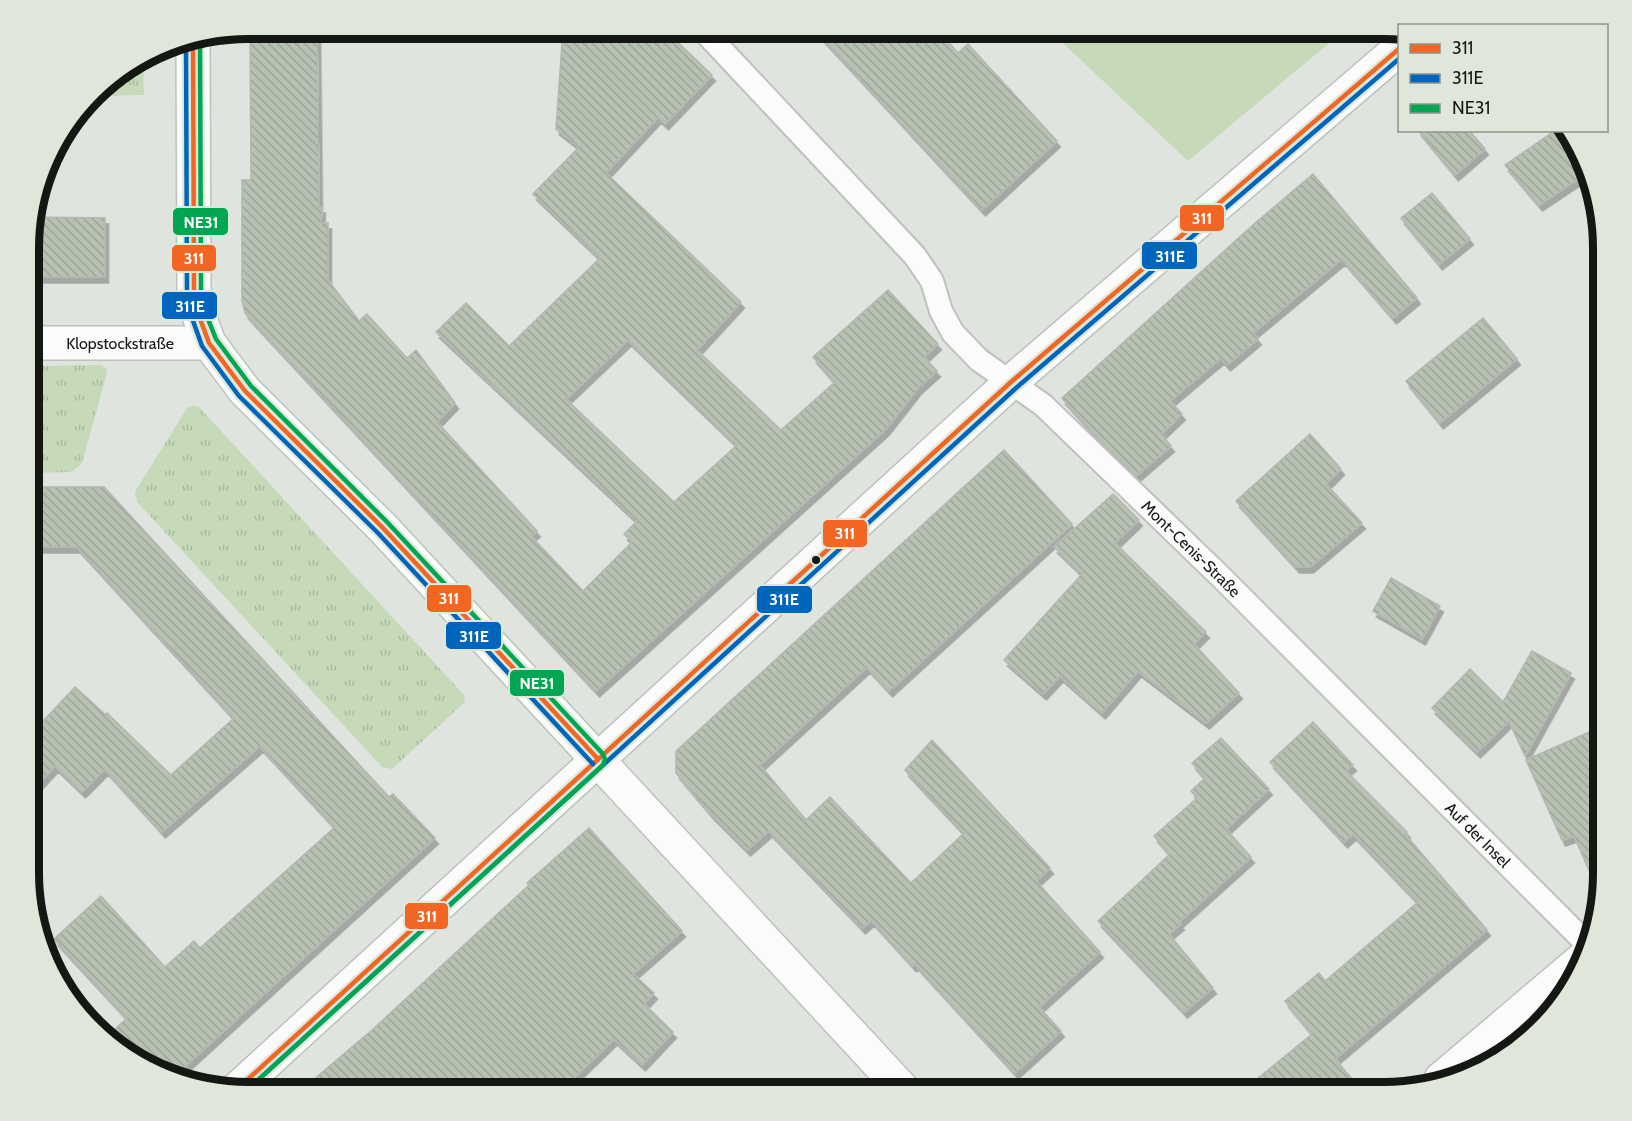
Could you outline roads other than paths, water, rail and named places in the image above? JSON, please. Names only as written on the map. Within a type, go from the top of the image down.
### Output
[{"type":"street","points":[[193,47],[194,290],[199,316],[209,343],[245,391],[383,528],[896,1082]]},
{"type":"street","points":[[245,1082],[1011,382],[1398,50]]},
{"type":"street","name":"Klopstockstraße","points":[[39,343],[209,343]]},
{"type":"street","points":[[1450,1071],[1568,971]]},
{"type":"lane","name":"Mont-Cenis-Straße","points":[[711,39],[915,256],[932,281],[941,311],[953,333],[979,360],[1043,405],[1222,578],[1366,722]]},
{"type":"lane","name":"Auf der Insel","points":[[1366,722],[1582,939]]}]
